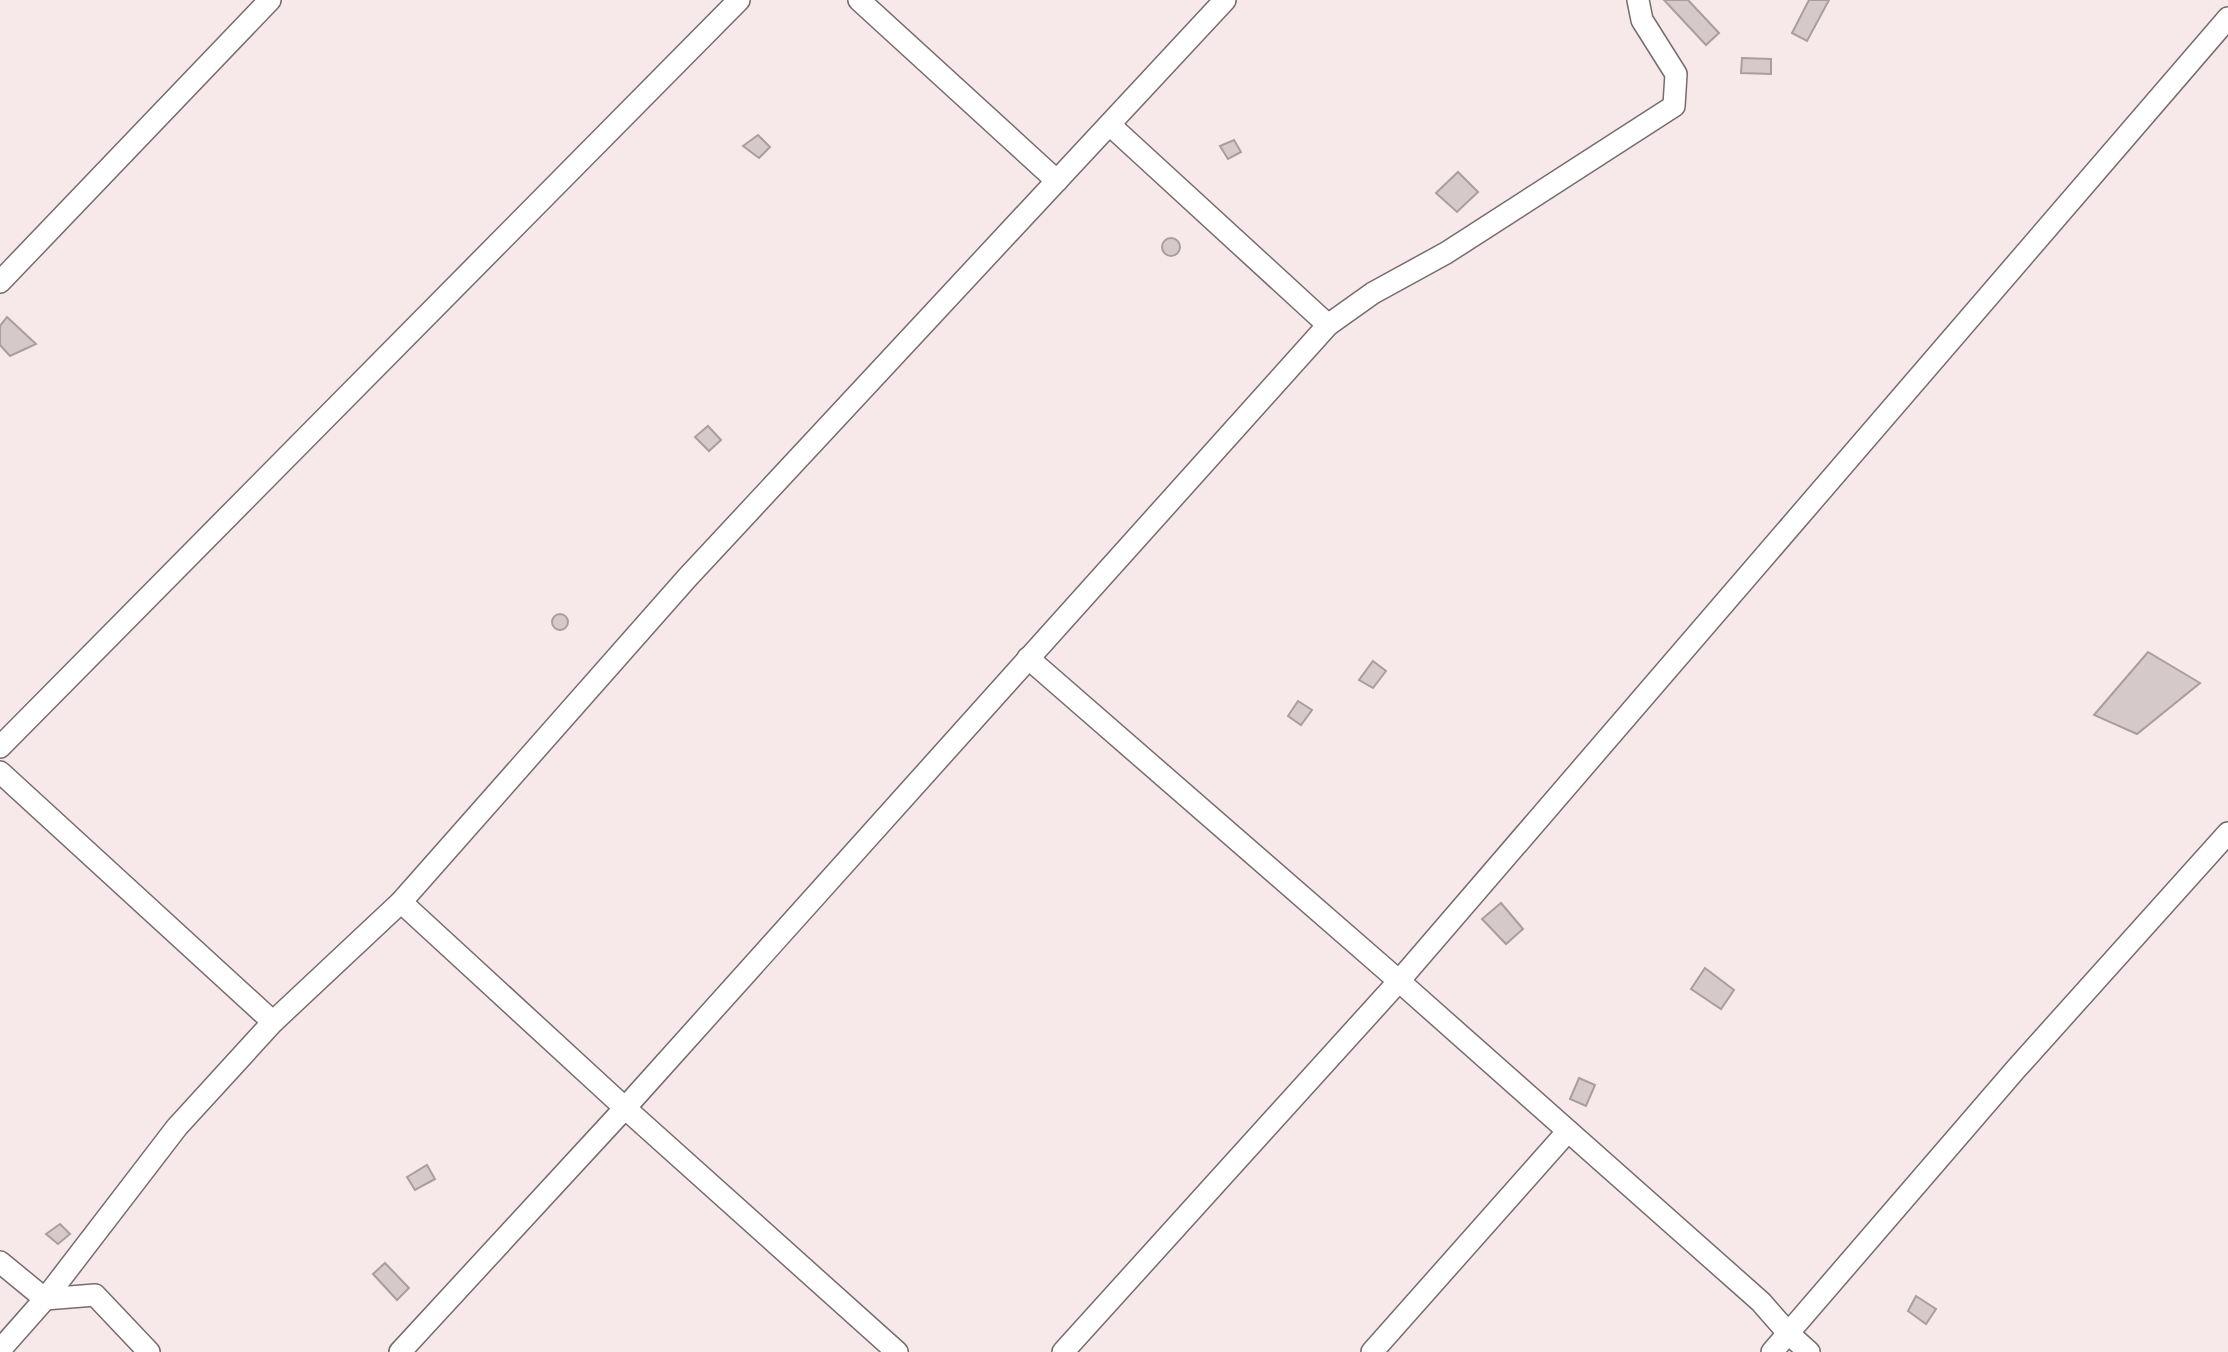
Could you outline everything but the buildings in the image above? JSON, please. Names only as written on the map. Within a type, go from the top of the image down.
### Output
[{"type":"street","points":[[0,282],[270,0]]},
{"type":"street","points":[[0,747],[739,0]]},
{"type":"street","points":[[859,0],[1057,181]]},
{"type":"street","points":[[0,1349],[45,1299],[177,1127],[273,1022],[401,902],[687,578],[1225,0]]},
{"type":"street","points":[[400,1352],[625,1108],[1328,325],[1373,293],[1446,253],[1674,106],[1676,74],[1642,20],[1638,0]]},
{"type":"street","points":[[1063,1352],[1399,981],[2228,18]]},
{"type":"street","points":[[1110,125],[1328,325]]},
{"type":"street","points":[[1028,658],[1568,1131],[1760,1302],[1809,1352]]},
{"type":"street","points":[[0,772],[273,1022]]},
{"type":"street","points":[[1772,1352],[2016,1069],[2228,833]]},
{"type":"street","points":[[401,902],[897,1352]]},
{"type":"street","points":[[1372,1352],[1568,1131]]},
{"type":"street","points":[[0,1262],[45,1299],[95,1295],[149,1352]]}]
